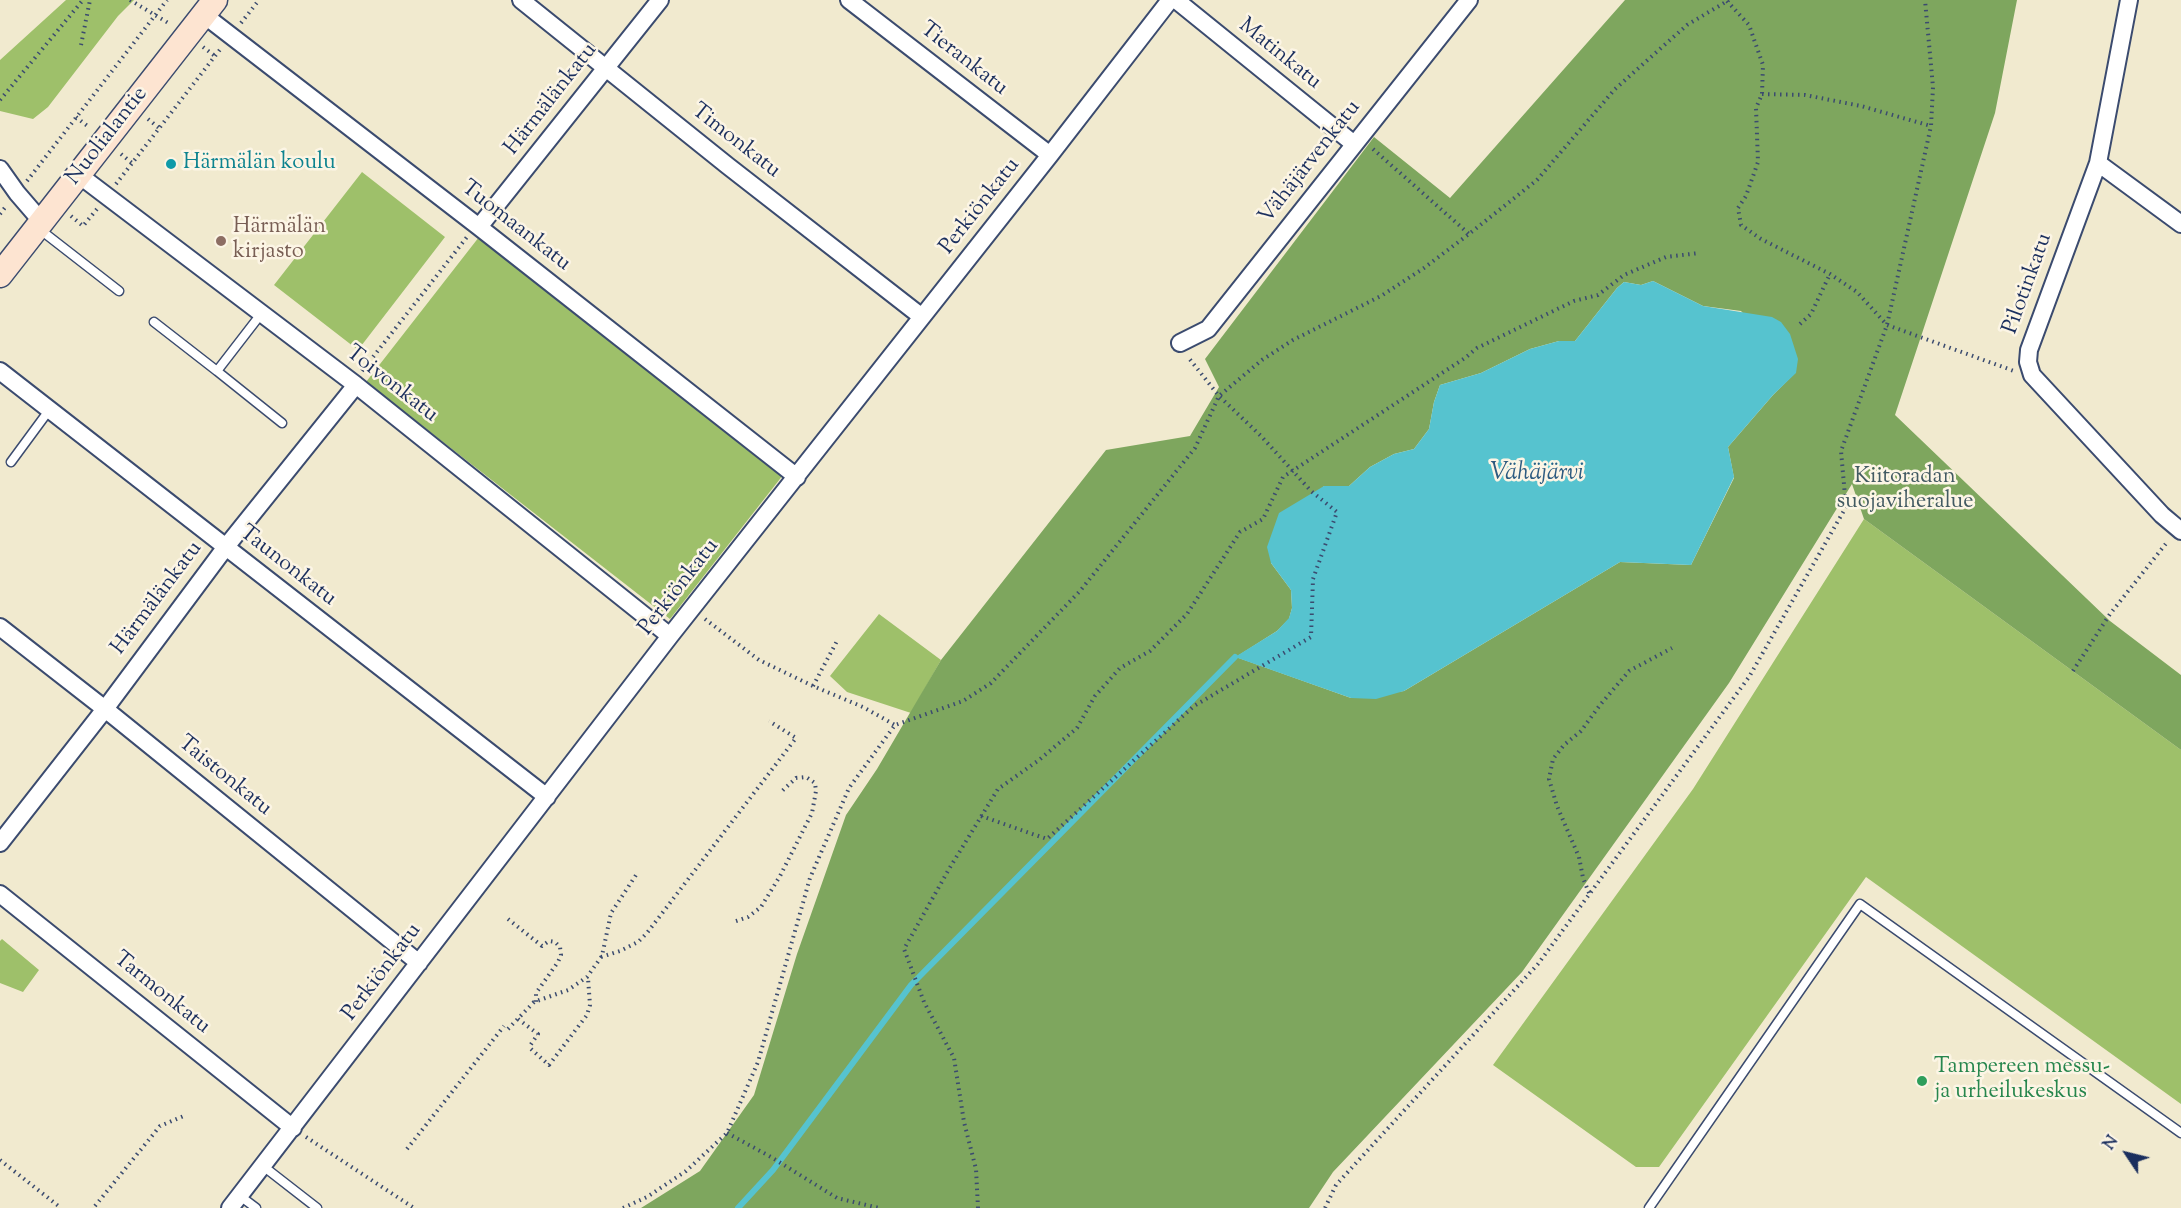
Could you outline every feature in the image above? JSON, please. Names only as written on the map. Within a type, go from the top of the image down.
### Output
[{"type":"street","name":"Timonkatu","points":[[521,0],[736,173],[922,317]]},
{"type":"street","name":"Härmälänkatu","points":[[479,227],[660,0]]},
{"type":"street","name":"Tierankatu","points":[[849,0],[1050,155]]},
{"type":"street","name":"Perkiönkatu","points":[[235,1202],[691,609],[1170,0]]},
{"type":"street","name":"Matinkatu","points":[[1176,0],[1357,140]]},
{"type":"street","name":"Vähäjärvenkatu","points":[[1180,343],[1208,328],[1469,0]]},
{"type":"street","name":"Pilotinkatu","points":[[2032,375],[2028,362],[2029,350],[2098,163],[2129,0]]},
{"type":"street","name":"Tuomaankatu","points":[[210,7],[231,36],[797,477]]},
{"type":"street","name":"Nuolialantie","points":[[0,275],[210,7]]},
{"type":"street","points":[[2098,163],[2181,224]]},
{"type":"street","points":[[0,169],[40,225]]},
{"type":"street","name":"Toivonkatu","points":[[79,176],[356,385],[670,636]]},
{"type":"street","name":"Taunonkatu","points":[[0,371],[547,797]]},
{"type":"street","points":[[2032,375],[2178,531]]},
{"type":"street","name":"Härmälänkatu","points":[[0,843],[105,709],[225,548],[356,385]]},
{"type":"street","name":"Taistonkatu","points":[[0,627],[419,963]]},
{"type":"street","name":"Tarmonkatu","points":[[0,894],[293,1128]]},
{"type":"lane","points":[[40,225],[119,291]]},
{"type":"lane","points":[[217,371],[261,314]]},
{"type":"lane","points":[[154,322],[282,423]]},
{"type":"lane","points":[[11,462],[50,409]]},
{"type":"lane","points":[[1649,1208],[1860,904],[2181,1133]]},
{"type":"lane","points":[[263,1166],[317,1208]]},
{"type":"lane","points":[[235,1202],[256,1208]]},
{"type":"path","points":[[0,100],[83,0]]},
{"type":"path","points":[[81,45],[90,0]]},
{"type":"path","points":[[130,0],[156,14]]},
{"type":"path","points":[[0,214],[167,0]]},
{"type":"path","points":[[83,226],[260,0]]},
{"type":"path","points":[[623,1208],[647,1197],[686,1171],[727,1133],[759,1062],[810,878],[849,788],[895,725],[963,701],[991,683],[1080,591],[1195,448],[1219,396],[1262,360],[1293,340],[1381,296],[1424,268],[1469,234],[1537,180],[1615,89],[1687,25],[1728,0],[1749,25],[1763,65],[1762,94],[1756,108],[1758,162],[1746,196],[1738,208],[1741,225],[1761,239],[1830,274],[1857,292],[1887,325],[2017,372],[2032,375]]},
{"type":"path","points":[[1325,1208],[1336,1185],[1535,967],[1590,894],[1749,678],[1845,507],[1841,451],[1887,325],[1931,126],[1933,87],[1925,0]]},
{"type":"path","points":[[1762,94],[1805,95],[1861,106],[1931,126]]},
{"type":"path","points":[[145,117],[159,128]]},
{"type":"path","points":[[1357,140],[1469,234]]},
{"type":"path","points":[[356,385],[361,372],[368,363],[466,239],[479,227]]},
{"type":"path","points":[[978,1208],[976,1169],[964,1122],[954,1058],[924,1002],[904,949],[998,789],[1039,760],[1077,728],[1095,696],[1120,668],[1150,651],[1187,614],[1240,532],[1263,519],[1283,477],[1477,348],[1574,301],[1598,295],[1624,275],[1666,257],[1699,253]]},
{"type":"path","points":[[1800,324],[1811,314],[1830,274]]},
{"type":"path","points":[[981,816],[1047,839],[1194,706],[1311,637],[1313,579],[1337,512],[1311,491],[1261,436],[1219,396],[1185,353],[1180,343]]},
{"type":"path","points":[[2073,671],[2110,614],[2178,531]]},
{"type":"path","points":[[691,609],[759,660],[863,707],[895,725]]},
{"type":"path","points":[[813,686],[837,641]]},
{"type":"path","points":[[1590,894],[1583,878],[1579,857],[1557,806],[1549,779],[1553,759],[1564,745],[1581,731],[1629,672],[1672,648]]},
{"type":"path","points":[[601,957],[638,942],[647,933],[796,738],[769,721]]},
{"type":"path","points":[[736,921],[761,907],[780,876],[812,813],[815,783],[806,777],[796,778],[781,792]]},
{"type":"path","points":[[407,1149],[506,1028],[536,1002],[568,990],[587,978],[601,957],[611,913],[638,872]]},
{"type":"path","points":[[508,919],[542,946],[549,941],[555,942],[560,947],[561,955],[558,962],[536,993],[536,1002]]},
{"type":"path","points":[[518,1019],[538,1034],[530,1048],[549,1065],[587,1015],[590,1005],[587,978]]},
{"type":"path","points":[[95,1206],[160,1126],[186,1115]]},
{"type":"path","points":[[293,1128],[414,1208]]},
{"type":"path","points":[[727,1133],[837,1198],[879,1208]]},
{"type":"path","points":[[0,1160],[61,1208]]},
{"type":"green space","points":[[66,0],[134,0],[118,16],[48,107],[33,119],[0,111],[0,60]]},
{"type":"green space","name":"Kiitoradan suojaviheralue","points":[[1625,0],[2017,0],[1995,113],[1895,415],[2110,621],[2181,675],[2181,750],[1864,519],[1852,484],[1729,683],[1522,972],[1333,1172],[1309,1208],[641,1208],[700,1171],[754,1095],[797,954],[846,815],[877,769],[941,660],[1106,450],[1190,436],[1219,387],[1205,359],[1374,137],[1450,198]],"holes":[[[1653,281],[1703,306],[1741,311],[1796,372],[1728,447],[1734,478],[1691,565],[1620,562],[1404,691],[1351,698],[1236,657],[1277,631],[1289,619],[1292,608],[1291,590],[1271,563],[1324,486],[1349,486],[1370,467],[1394,454],[1414,449],[1429,429],[1440,385],[1481,373],[1530,349],[1559,341],[1575,341],[1624,282],[1641,285]]]},
{"type":"green space","points":[[362,172],[445,237],[358,350],[274,285]]},
{"type":"green space","points":[[479,237],[783,475],[670,619],[366,382]]},
{"type":"green space","points":[[1864,519],[2181,750],[2181,1104],[1866,877],[1659,1167],[1636,1167],[1493,1065],[1693,789]]},
{"type":"green space","points":[[879,614],[941,660],[911,713],[847,692],[830,676]]},
{"type":"green space","points":[[2,939],[39,970],[23,992],[0,983],[0,941]]},
{"type":"water","name":"Vähäjärvi","points":[[1653,281],[1703,306],[1772,317],[1781,322],[1790,334],[1798,359],[1796,373],[1773,395],[1728,447],[1734,477],[1691,565],[1620,562],[1404,691],[1376,699],[1351,698],[1235,657],[1277,631],[1289,618],[1292,608],[1291,590],[1271,563],[1267,547],[1279,513],[1324,486],[1349,486],[1370,467],[1394,454],[1414,449],[1429,429],[1440,385],[1481,373],[1530,349],[1559,341],[1575,341],[1624,282],[1641,285]]},
{"type":"waterway","points":[[738,1208],[773,1170],[911,985],[1235,657]]},
{"type":"place","name":"Härmälän koulu","points":[[171,164]]},
{"type":"place","name":"Härmälän kirjasto","points":[[221,241]]},
{"type":"place","name":"Tampereen messu- ja urheilukeskus","points":[[1922,1081]]}]
